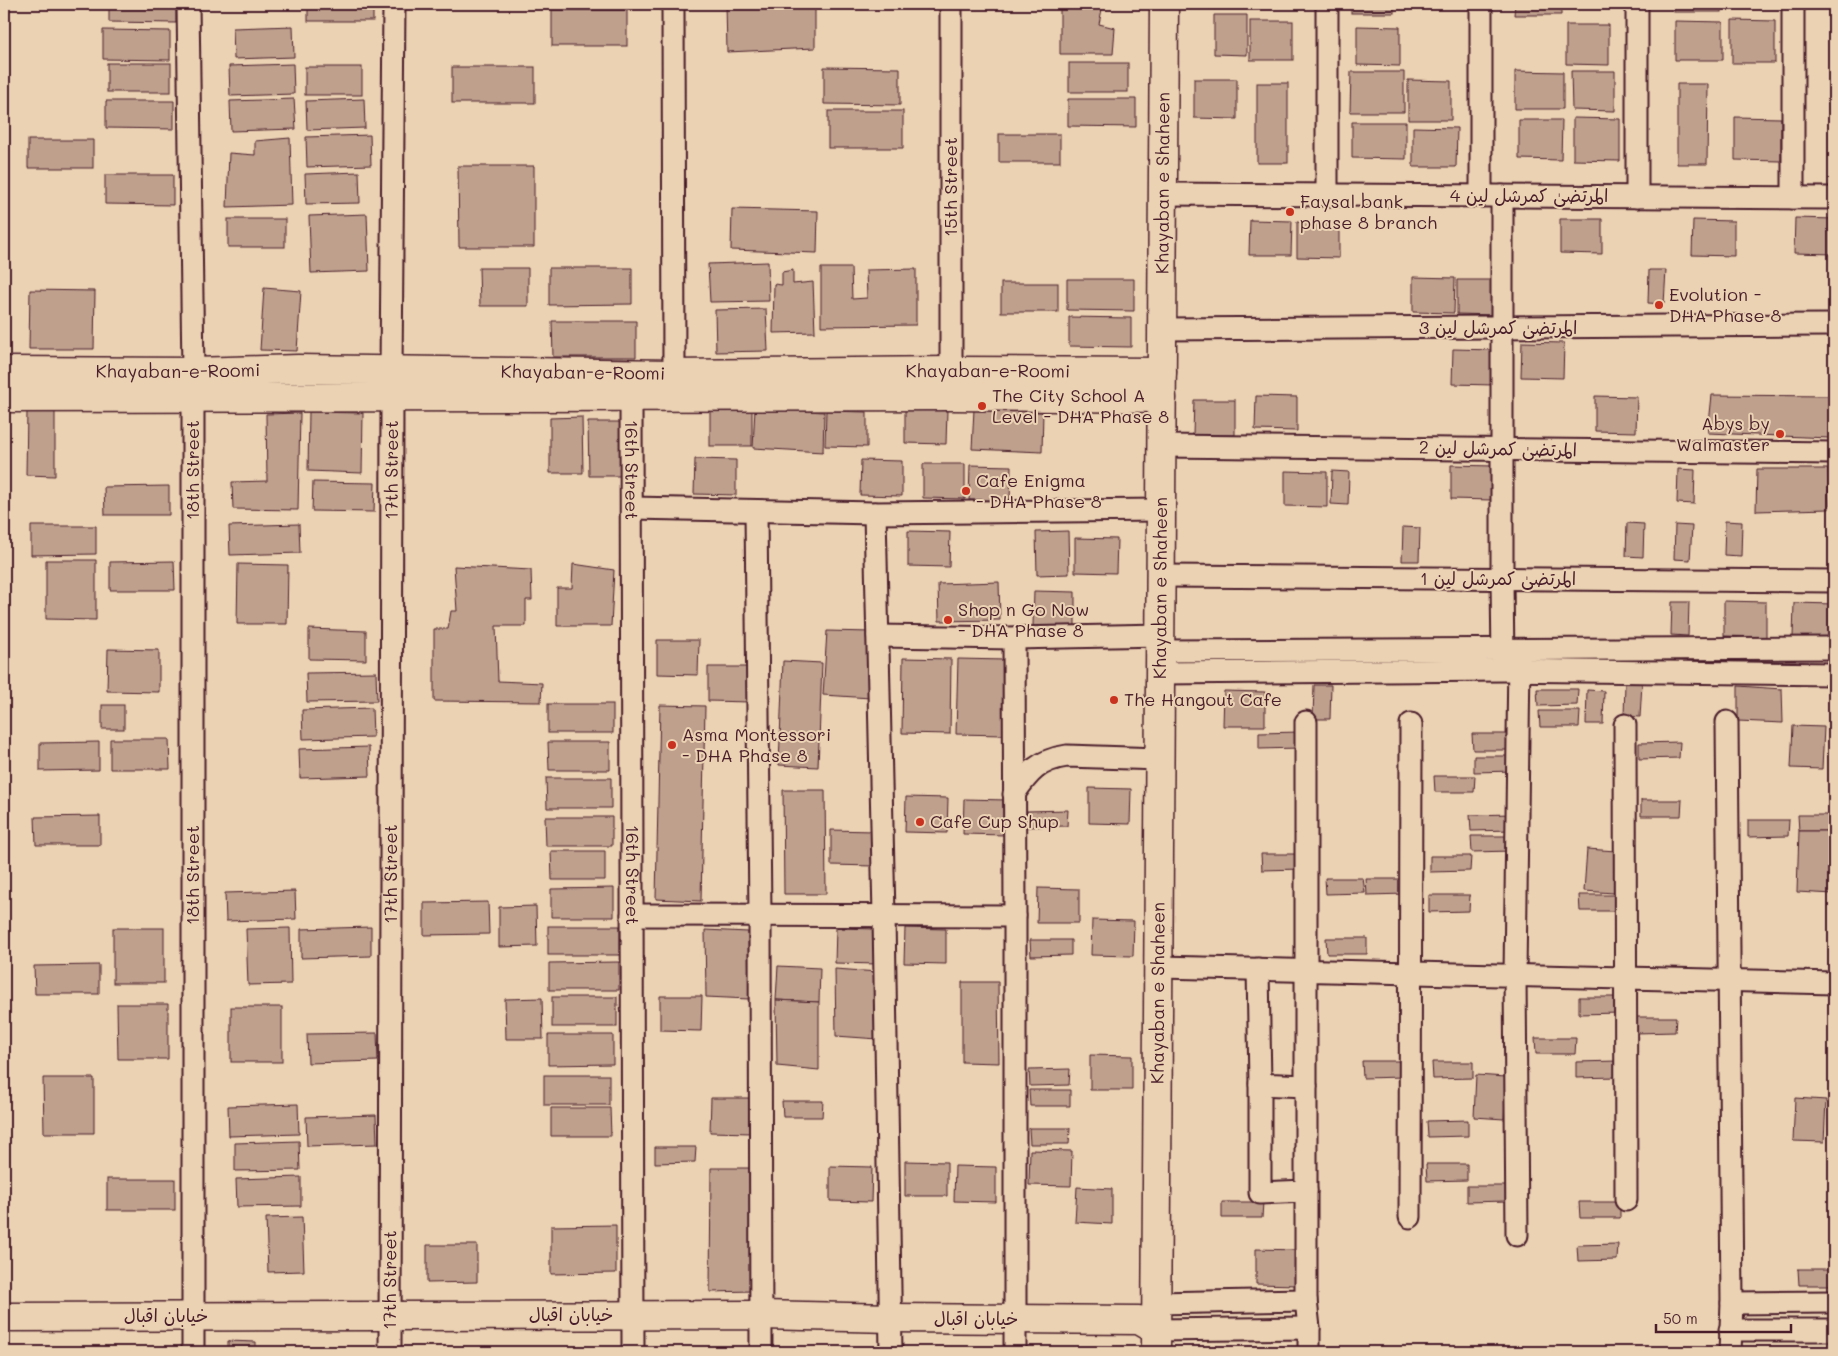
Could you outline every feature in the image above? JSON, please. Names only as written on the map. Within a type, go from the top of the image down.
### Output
[{"type":"street","name":"18th Street","points":[[188,4],[193,385],[193,1352]]},
{"type":"street","name":"17th Street","points":[[390,1352],[391,384],[394,4]]},
{"type":"street","points":[[673,4],[674,374]]},
{"type":"street","name":"15th Street","points":[[951,4],[951,371]]},
{"type":"street","name":"Khayaban e Shaheen","points":[[1152,1326],[1159,967],[1164,4]]},
{"type":"street","points":[[1327,4],[1327,195]]},
{"type":"street","points":[[1480,4],[1491,196],[1502,328],[1502,579],[1511,649],[1517,1235]]},
{"type":"street","points":[[1637,4],[1637,197]]},
{"type":"street","points":[[1793,4],[1793,198]]},
{"type":"street","name":"المرتضیٰ کمرشل لین 4","points":[[1163,194],[1834,198]]},
{"type":"street","name":"المرتضیٰ کمرشل لین 3","points":[[1162,329],[1834,325]]},
{"type":"street","name":"Khayaban-e-Roomi","points":[[4,398],[193,385],[246,371],[298,369],[391,384],[631,396],[952,396],[1162,385]]},
{"type":"street","points":[[296,397],[289,391],[287,382],[290,374],[298,369]]},
{"type":"street","name":"Khayaban-e-Roomi","points":[[4,371],[193,385],[250,397],[296,397],[391,384],[674,374],[951,371],[1162,385]]},
{"type":"street","points":[[246,371],[254,373],[260,380],[259,389],[254,396],[250,397]]},
{"type":"street","name":"16th Street","points":[[631,396],[632,1352]]},
{"type":"street","name":"المرتضیٰ کمرشل لین 2","points":[[1162,446],[1834,453]]},
{"type":"street","points":[[632,508],[875,513],[1161,510]]},
{"type":"street","points":[[756,511],[760,916],[761,1352]]},
{"type":"street","points":[[875,513],[892,1318],[891,1352]]},
{"type":"street","name":"المرتضیٰ کمرشل لین 1","points":[[1161,576],[1834,581]]},
{"type":"street","points":[[878,636],[1014,638],[1160,653],[1511,670],[1834,674]]},
{"type":"street","points":[[1014,638],[1015,1352]]},
{"type":"street","points":[[1160,653],[1834,648]]},
{"type":"street","points":[[1306,722],[1306,1300],[1309,1328],[1308,1352]]},
{"type":"street","points":[[1727,722],[1732,1303],[1730,1352]]},
{"type":"street","points":[[1410,1217],[1411,724]]},
{"type":"street","points":[[1625,725],[1626,1200]]},
{"type":"street","points":[[1014,794],[1028,774],[1042,763],[1055,758],[1067,756],[1160,759]]},
{"type":"street","points":[[632,915],[1015,916]]},
{"type":"street","points":[[1159,967],[1834,983]]},
{"type":"street","points":[[1258,969],[1260,1193],[1306,1191]]},
{"type":"street","points":[[1260,1084],[1306,1086]]},
{"type":"street","name":"خیابان اقبال","points":[[1152,1326],[1306,1300]]},
{"type":"street","points":[[1732,1303],[1834,1302]]},
{"type":"street","name":"خیابان اقبال","points":[[4,1317],[761,1314],[1015,1319],[1152,1326],[1309,1328]]},
{"type":"street","points":[[1730,1330],[1834,1330]]},
{"type":"building","points":[[109,4],[176,4],[176,23],[109,22]]},
{"type":"building","points":[[308,4],[373,4],[373,21],[308,21]]},
{"type":"building","points":[[726,4],[798,4],[815,7],[815,48],[727,52]]},
{"type":"building","points":[[1060,4],[1103,4],[1099,24],[1115,28],[1113,54],[1060,54]]},
{"type":"building","points":[[1213,4],[1246,4],[1246,6],[1213,6]]},
{"type":"building","points":[[1304,4],[1304,6],[1261,5]]},
{"type":"building","points":[[1351,4],[1394,4],[1394,13],[1351,13]]},
{"type":"building","points":[[1515,4],[1561,4],[1561,15],[1514,15]]},
{"type":"building","points":[[1674,4],[1721,4],[1721,12],[1674,12]]},
{"type":"building","points":[[552,10],[627,10],[627,46],[552,46]]},
{"type":"building","points":[[1214,15],[1247,15],[1247,55],[1214,54]]},
{"type":"building","points":[[1732,20],[1775,21],[1775,63],[1732,63]]},
{"type":"building","points":[[1250,21],[1293,21],[1293,60],[1250,60]]},
{"type":"building","points":[[1675,21],[1723,22],[1723,60],[1675,60]]},
{"type":"building","points":[[1566,25],[1609,25],[1609,65],[1566,64]]},
{"type":"building","points":[[293,26],[294,57],[234,59],[233,28]]},
{"type":"building","points":[[1357,26],[1400,27],[1400,66],[1357,65]]},
{"type":"building","points":[[103,30],[170,31],[170,60],[103,59]]},
{"type":"building","points":[[107,63],[171,63],[171,92],[107,92]]},
{"type":"building","points":[[1069,63],[1128,63],[1128,92],[1069,92]]},
{"type":"building","points":[[293,64],[294,94],[230,96],[229,66]]},
{"type":"building","points":[[305,67],[362,67],[362,95],[305,95]]},
{"type":"building","points":[[452,67],[535,67],[535,103],[452,103]]},
{"type":"building","points":[[824,67],[900,68],[900,105],[824,104]]},
{"type":"building","points":[[1515,71],[1563,72],[1563,109],[1515,109]]},
{"type":"building","points":[[1571,71],[1615,71],[1615,111],[1572,110]]},
{"type":"building","points":[[1351,72],[1404,72],[1404,112],[1350,112]]},
{"type":"building","points":[[1194,79],[1237,79],[1237,119],[1194,118]]},
{"type":"building","points":[[1408,80],[1451,81],[1451,120],[1408,120]]},
{"type":"building","points":[[1257,83],[1288,83],[1288,163],[1257,163]]},
{"type":"building","points":[[1677,84],[1708,84],[1707,164],[1677,164]]},
{"type":"building","points":[[294,99],[296,129],[231,131],[230,101]]},
{"type":"building","points":[[364,99],[365,128],[307,130],[306,101]]},
{"type":"building","points":[[1068,99],[1136,99],[1136,127],[1068,126]]},
{"type":"building","points":[[106,101],[174,101],[174,129],[106,128]]},
{"type":"building","points":[[828,111],[903,111],[903,148],[828,148]]},
{"type":"building","points":[[1830,114],[1834,114],[1834,157],[1830,157]]},
{"type":"building","points":[[1735,117],[1781,118],[1781,161],[1735,160]]},
{"type":"building","points":[[1573,118],[1620,119],[1620,161],[1573,160]]},
{"type":"building","points":[[1519,120],[1562,120],[1561,160],[1519,159]]},
{"type":"building","points":[[1352,122],[1406,122],[1406,159],[1352,158]]},
{"type":"building","points":[[1413,127],[1457,128],[1456,167],[1413,167]]},
{"type":"building","points":[[999,134],[1060,134],[1060,162],[999,162]]},
{"type":"building","points":[[370,135],[371,165],[307,167],[306,137]]},
{"type":"building","points":[[290,138],[292,205],[227,207],[229,153],[255,155],[255,141]]},
{"type":"building","points":[[28,140],[93,140],[93,168],[28,168]]},
{"type":"building","points":[[458,166],[534,166],[534,247],[459,247]]},
{"type":"building","points":[[359,172],[360,203],[306,204],[305,174]]},
{"type":"building","points":[[105,175],[173,175],[173,205],[105,204]]},
{"type":"building","points":[[732,209],[818,211],[817,253],[731,250]]},
{"type":"building","points":[[367,214],[369,271],[311,273],[309,216]]},
{"type":"building","points":[[1795,218],[1834,219],[1834,254],[1794,253]]},
{"type":"building","points":[[228,219],[285,219],[285,247],[228,247]]},
{"type":"building","points":[[1560,219],[1602,219],[1602,254],[1560,253]]},
{"type":"building","points":[[1250,220],[1292,221],[1291,255],[1249,255]]},
{"type":"building","points":[[1693,220],[1734,221],[1734,256],[1692,255]]},
{"type":"building","points":[[1297,222],[1339,223],[1339,258],[1297,257]]},
{"type":"building","points":[[768,262],[769,301],[710,302],[708,264]]},
{"type":"building","points":[[479,268],[528,268],[528,306],[480,306]]},
{"type":"building","points":[[549,268],[632,268],[632,304],[549,305]]},
{"type":"building","points":[[821,268],[851,268],[852,299],[867,298],[866,270],[916,269],[916,325],[821,326]]},
{"type":"building","points":[[793,270],[793,284],[813,282],[815,332],[773,333],[774,284],[782,285],[782,272]]},
{"type":"building","points":[[1649,270],[1666,270],[1664,304],[1648,303]]},
{"type":"building","points":[[1413,277],[1455,278],[1454,313],[1413,312]]},
{"type":"building","points":[[1067,279],[1134,279],[1134,311],[1067,310]]},
{"type":"building","points":[[1457,280],[1499,280],[1498,315],[1457,314]]},
{"type":"building","points":[[1001,283],[1058,283],[1058,312],[1001,312]]},
{"type":"building","points":[[264,288],[301,291],[297,351],[260,350]]},
{"type":"building","points":[[30,290],[95,291],[94,349],[29,349]]},
{"type":"building","points":[[766,309],[768,351],[716,352],[715,310]]},
{"type":"building","points":[[1069,317],[1131,318],[1131,347],[1069,346]]},
{"type":"building","points":[[552,321],[636,321],[636,357],[553,357]]},
{"type":"building","points":[[1522,342],[1564,343],[1563,378],[1521,377]]},
{"type":"building","points":[[1453,349],[1495,350],[1494,385],[1452,384]]},
{"type":"building","points":[[1712,395],[1830,396],[1829,438],[1708,433]]},
{"type":"building","points":[[1256,396],[1297,397],[1297,431],[1255,430]]},
{"type":"building","points":[[1595,396],[1637,397],[1636,432],[1595,431]]},
{"type":"building","points":[[1194,400],[1235,400],[1235,435],[1193,435]]},
{"type":"building","points":[[755,408],[824,412],[823,452],[753,448]]},
{"type":"building","points":[[905,409],[947,410],[946,444],[905,443]]},
{"type":"building","points":[[974,409],[1043,412],[1042,452],[972,449]]},
{"type":"building","points":[[27,411],[55,411],[55,476],[26,475]]},
{"type":"building","points":[[710,411],[752,411],[752,446],[710,446]]},
{"type":"building","points":[[826,411],[867,412],[867,447],[825,446]]},
{"type":"building","points":[[309,412],[363,413],[362,473],[308,471]]},
{"type":"building","points":[[300,413],[298,510],[233,509],[232,482],[267,481],[266,414]]},
{"type":"building","points":[[582,417],[583,473],[550,473],[550,418]]},
{"type":"building","points":[[588,422],[623,422],[624,476],[589,476]]},
{"type":"building","points":[[695,459],[736,460],[736,495],[694,494]]},
{"type":"building","points":[[861,460],[902,461],[902,496],[860,495]]},
{"type":"building","points":[[923,464],[965,464],[965,499],[923,498]]},
{"type":"building","points":[[970,465],[1011,466],[1010,501],[969,500]]},
{"type":"building","points":[[1451,465],[1493,466],[1492,500],[1451,499]]},
{"type":"building","points":[[1678,469],[1695,470],[1694,504],[1677,503]]},
{"type":"building","points":[[1757,469],[1828,469],[1829,509],[1756,511]]},
{"type":"building","points":[[1285,471],[1327,472],[1327,507],[1285,506]]},
{"type":"building","points":[[1332,471],[1349,472],[1348,505],[1331,504]]},
{"type":"building","points":[[313,482],[375,483],[374,512],[312,511]]},
{"type":"building","points":[[169,486],[169,515],[105,515],[104,487]]},
{"type":"building","points":[[1725,521],[1742,522],[1741,556],[1724,555]]},
{"type":"building","points":[[1627,523],[1644,524],[1643,557],[1626,556]]},
{"type":"building","points":[[299,524],[300,553],[230,555],[229,526]]},
{"type":"building","points":[[1675,525],[1692,526],[1690,560],[1674,559]]},
{"type":"building","points":[[31,526],[96,526],[96,554],[31,555]]},
{"type":"building","points":[[1403,527],[1420,528],[1419,561],[1402,561]]},
{"type":"building","points":[[908,531],[950,532],[949,567],[908,566]]},
{"type":"building","points":[[1068,531],[1069,574],[1037,575],[1036,532]]},
{"type":"building","points":[[1075,538],[1117,539],[1116,573],[1075,572]]},
{"type":"building","points":[[46,560],[96,560],[96,620],[46,619]]},
{"type":"building","points":[[174,561],[175,590],[110,590],[110,562]]},
{"type":"building","points":[[238,564],[288,565],[287,624],[237,624]]},
{"type":"building","points":[[573,564],[614,570],[611,626],[557,626],[557,588],[572,588]]},
{"type":"building","points":[[454,566],[531,570],[532,600],[526,600],[526,626],[496,626],[498,681],[542,683],[541,702],[434,701],[434,629],[448,629],[451,611],[457,611]]},
{"type":"building","points":[[999,582],[1000,620],[939,621],[938,584]]},
{"type":"building","points":[[1034,591],[1075,592],[1075,627],[1033,626]]},
{"type":"building","points":[[1724,601],[1766,602],[1766,637],[1724,636]]},
{"type":"building","points":[[1672,602],[1689,602],[1688,636],[1671,635]]},
{"type":"building","points":[[1794,603],[1834,604],[1834,638],[1793,638]]},
{"type":"building","points":[[309,629],[366,631],[366,660],[309,659]]},
{"type":"building","points":[[827,631],[871,632],[871,698],[823,695]]},
{"type":"building","points":[[657,640],[699,640],[698,675],[657,674]]},
{"type":"building","points":[[108,649],[159,650],[159,692],[107,691]]},
{"type":"building","points":[[903,658],[951,659],[950,734],[902,733]]},
{"type":"building","points":[[958,659],[1005,660],[1004,735],[956,734]]},
{"type":"building","points":[[783,661],[822,663],[818,767],[779,765]]},
{"type":"building","points":[[708,667],[750,667],[750,702],[708,701]]},
{"type":"building","points":[[376,672],[377,701],[307,702],[306,673]]},
{"type":"building","points":[[1625,683],[1642,683],[1640,717],[1624,716]]},
{"type":"building","points":[[1314,685],[1331,685],[1330,719],[1313,719]]},
{"type":"building","points":[[1738,686],[1782,689],[1783,723],[1738,721]]},
{"type":"building","points":[[1537,689],[1578,689],[1577,705],[1538,706]]},
{"type":"building","points":[[1587,690],[1604,691],[1603,724],[1586,724]]},
{"type":"building","points":[[1224,691],[1265,692],[1265,726],[1223,726]]},
{"type":"building","points":[[548,704],[613,704],[613,733],[548,733]]},
{"type":"building","points":[[102,705],[124,705],[124,729],[102,729]]},
{"type":"building","points":[[660,705],[705,706],[701,901],[656,899]]},
{"type":"building","points":[[372,708],[373,737],[303,739],[302,710]]},
{"type":"building","points":[[1539,711],[1580,711],[1579,727],[1540,727]]},
{"type":"building","points":[[1793,726],[1824,727],[1822,769],[1791,768]]},
{"type":"building","points":[[1300,732],[1299,748],[1259,749],[1259,733]]},
{"type":"building","points":[[1472,734],[1514,734],[1513,750],[1473,750]]},
{"type":"building","points":[[110,739],[169,739],[170,769],[110,769]]},
{"type":"building","points":[[99,742],[99,770],[40,771],[40,743]]},
{"type":"building","points":[[548,742],[610,742],[610,770],[549,770]]},
{"type":"building","points":[[1680,742],[1679,758],[1639,759],[1639,743]]},
{"type":"building","points":[[369,747],[370,776],[300,778],[299,749]]},
{"type":"building","points":[[1474,756],[1515,756],[1514,771],[1474,772]]},
{"type":"building","points":[[1434,776],[1475,776],[1474,792],[1435,792]]},
{"type":"building","points":[[546,778],[611,778],[611,808],[547,808]]},
{"type":"building","points":[[1089,788],[1131,789],[1130,824],[1089,823]]},
{"type":"building","points":[[783,790],[825,790],[826,894],[784,894]]},
{"type":"building","points":[[906,797],[948,798],[947,833],[905,832]]},
{"type":"building","points":[[964,799],[1006,800],[1005,835],[963,834]]},
{"type":"building","points":[[1641,800],[1682,800],[1681,816],[1641,816]]},
{"type":"building","points":[[1068,810],[1067,826],[1027,827],[1027,811]]},
{"type":"building","points":[[1511,814],[1511,830],[1471,831],[1470,815]]},
{"type":"building","points":[[1798,815],[1834,815],[1834,831],[1799,831]]},
{"type":"building","points":[[100,816],[100,845],[36,845],[35,817]]},
{"type":"building","points":[[545,817],[612,817],[612,846],[546,846]]},
{"type":"building","points":[[1748,820],[1789,820],[1788,836],[1748,837]]},
{"type":"building","points":[[831,830],[873,831],[873,866],[831,865]]},
{"type":"building","points":[[1799,831],[1834,831],[1834,894],[1797,892]]},
{"type":"building","points":[[1471,836],[1512,836],[1511,851],[1472,852]]},
{"type":"building","points":[[1587,849],[1616,851],[1614,893],[1584,891]]},
{"type":"building","points":[[551,851],[605,851],[605,880],[552,880]]},
{"type":"building","points":[[1261,854],[1302,854],[1301,869],[1262,870]]},
{"type":"building","points":[[1430,856],[1471,856],[1470,871],[1430,872]]},
{"type":"building","points":[[1325,878],[1363,878],[1365,893],[1326,894]]},
{"type":"building","points":[[1366,879],[1407,879],[1407,894],[1367,895]]},
{"type":"building","points":[[614,888],[614,917],[551,917],[551,889]]},
{"type":"building","points":[[1038,888],[1079,889],[1079,923],[1037,923]]},
{"type":"building","points":[[295,891],[296,919],[226,921],[225,893]]},
{"type":"building","points":[[1429,895],[1470,895],[1469,911],[1429,912]]},
{"type":"building","points":[[1579,895],[1620,895],[1619,911],[1580,911]]},
{"type":"building","points":[[488,902],[489,934],[424,935],[424,903]]},
{"type":"building","points":[[536,906],[537,946],[499,947],[499,907]]},
{"type":"building","points":[[1092,920],[1134,921],[1133,956],[1091,955]]},
{"type":"building","points":[[548,926],[620,926],[620,955],[548,955]]},
{"type":"building","points":[[371,927],[371,956],[301,958],[301,929]]},
{"type":"building","points":[[113,928],[164,928],[164,983],[113,983]]},
{"type":"building","points":[[290,928],[291,984],[248,985],[246,929]]},
{"type":"building","points":[[836,928],[877,929],[877,964],[835,963]]},
{"type":"building","points":[[905,928],[946,929],[946,964],[904,963]]},
{"type":"building","points":[[705,930],[748,932],[749,999],[706,997]]},
{"type":"building","points":[[1326,938],[1367,938],[1367,954],[1327,954]]},
{"type":"building","points":[[1030,940],[1071,940],[1071,955],[1031,956]]},
{"type":"building","points":[[619,962],[619,990],[549,990],[549,963]]},
{"type":"building","points":[[99,965],[99,994],[35,994],[34,966]]},
{"type":"building","points":[[778,966],[820,968],[819,1002],[776,1000]]},
{"type":"building","points":[[835,969],[878,972],[878,1039],[836,1036]]},
{"type":"building","points":[[962,982],[998,982],[999,1063],[962,1062]]},
{"type":"building","points":[[660,996],[702,996],[701,1031],[660,1030]]},
{"type":"building","points":[[552,997],[617,997],[617,1027],[552,1027]]},
{"type":"building","points":[[1579,997],[1620,997],[1619,1013],[1579,1014]]},
{"type":"building","points":[[542,998],[543,1039],[506,1039],[505,999]]},
{"type":"building","points":[[776,1000],[819,1002],[819,1070],[777,1066]]},
{"type":"building","points":[[117,1004],[168,1004],[168,1059],[118,1059]]},
{"type":"building","points":[[231,1007],[282,1007],[282,1062],[231,1062]]},
{"type":"building","points":[[1635,1017],[1676,1017],[1675,1032],[1636,1033]]},
{"type":"building","points":[[377,1033],[378,1061],[308,1063],[307,1034]]},
{"type":"building","points":[[548,1035],[613,1035],[613,1064],[548,1065]]},
{"type":"building","points":[[1535,1038],[1576,1038],[1575,1054],[1536,1054]]},
{"type":"building","points":[[1090,1055],[1132,1056],[1132,1090],[1090,1090]]},
{"type":"building","points":[[1362,1061],[1403,1061],[1403,1077],[1363,1078]]},
{"type":"building","points":[[1617,1061],[1616,1077],[1576,1078],[1576,1062]]},
{"type":"building","points":[[1432,1062],[1473,1062],[1473,1078],[1433,1079]]},
{"type":"building","points":[[1070,1069],[1069,1085],[1030,1086],[1029,1070]]},
{"type":"building","points":[[544,1075],[609,1075],[609,1105],[544,1105]]},
{"type":"building","points":[[1476,1075],[1506,1077],[1504,1119],[1474,1117]]},
{"type":"building","points":[[43,1078],[94,1078],[94,1133],[44,1133]]},
{"type":"building","points":[[1029,1090],[1070,1090],[1070,1106],[1030,1106]]},
{"type":"building","points":[[711,1098],[753,1098],[752,1133],[710,1132]]},
{"type":"building","points":[[1795,1098],[1826,1100],[1824,1142],[1793,1141]]},
{"type":"building","points":[[782,1101],[823,1101],[822,1117],[783,1117]]},
{"type":"building","points":[[298,1104],[299,1134],[229,1136],[228,1106]]},
{"type":"building","points":[[551,1108],[610,1108],[611,1136],[551,1136]]},
{"type":"building","points":[[376,1115],[377,1144],[307,1146],[306,1117]]},
{"type":"building","points":[[1468,1120],[1468,1136],[1428,1137],[1427,1121]]},
{"type":"building","points":[[1029,1128],[1070,1128],[1069,1144],[1030,1144]]},
{"type":"building","points":[[299,1141],[300,1170],[235,1171],[235,1143]]},
{"type":"building","points":[[655,1147],[696,1147],[695,1162],[655,1163]]},
{"type":"building","points":[[1030,1150],[1072,1151],[1071,1186],[1029,1185]]},
{"type":"building","points":[[905,1161],[947,1162],[947,1196],[905,1196]]},
{"type":"building","points":[[1426,1164],[1467,1164],[1467,1180],[1427,1181]]},
{"type":"building","points":[[830,1166],[872,1167],[871,1202],[830,1201]]},
{"type":"building","points":[[955,1166],[996,1167],[996,1202],[954,1201]]},
{"type":"building","points":[[711,1168],[754,1168],[753,1291],[710,1292]]},
{"type":"building","points":[[301,1177],[301,1206],[237,1207],[236,1179]]},
{"type":"building","points":[[107,1179],[175,1179],[175,1210],[107,1210]]},
{"type":"building","points":[[1467,1186],[1508,1186],[1507,1201],[1467,1202]]},
{"type":"building","points":[[1077,1187],[1112,1189],[1112,1224],[1075,1222]]},
{"type":"building","points":[[1222,1202],[1263,1202],[1262,1218],[1222,1218]]},
{"type":"building","points":[[1579,1202],[1620,1202],[1620,1218],[1580,1218]]},
{"type":"building","points":[[302,1217],[304,1271],[268,1272],[266,1218]]},
{"type":"building","points":[[616,1225],[616,1273],[551,1274],[551,1226]]},
{"type":"building","points":[[1618,1244],[1617,1260],[1578,1261],[1577,1245]]},
{"type":"building","points":[[427,1245],[477,1245],[477,1282],[427,1283]]},
{"type":"building","points":[[1256,1249],[1298,1250],[1297,1285],[1256,1284]]},
{"type":"building","points":[[1798,1269],[1834,1269],[1834,1285],[1799,1285]]},
{"type":"building","points":[[228,1341],[256,1342],[256,1352],[228,1352]]},
{"type":"place","name":"Faysal bank phase 8 branch","points":[[1290,212]]},
{"type":"place","name":"Evolution - DHA Phase 8","points":[[1659,305]]},
{"type":"place","name":"The City School A Level - DHA Phase 8","points":[[982,406]]},
{"type":"place","name":"Abys by Walmaster","points":[[1780,434]]},
{"type":"place","name":"Cafe Enigma - DHA Phase 8","points":[[966,491]]},
{"type":"place","name":"Shop n Go Now - DHA Phase 8","points":[[948,620]]},
{"type":"place","name":"The Hangout Cafe","points":[[1114,700]]},
{"type":"place","name":"Asma Montessori - DHA Phase 8","points":[[672,745]]},
{"type":"place","name":"Cafe Cup Shup","points":[[920,822]]}]
